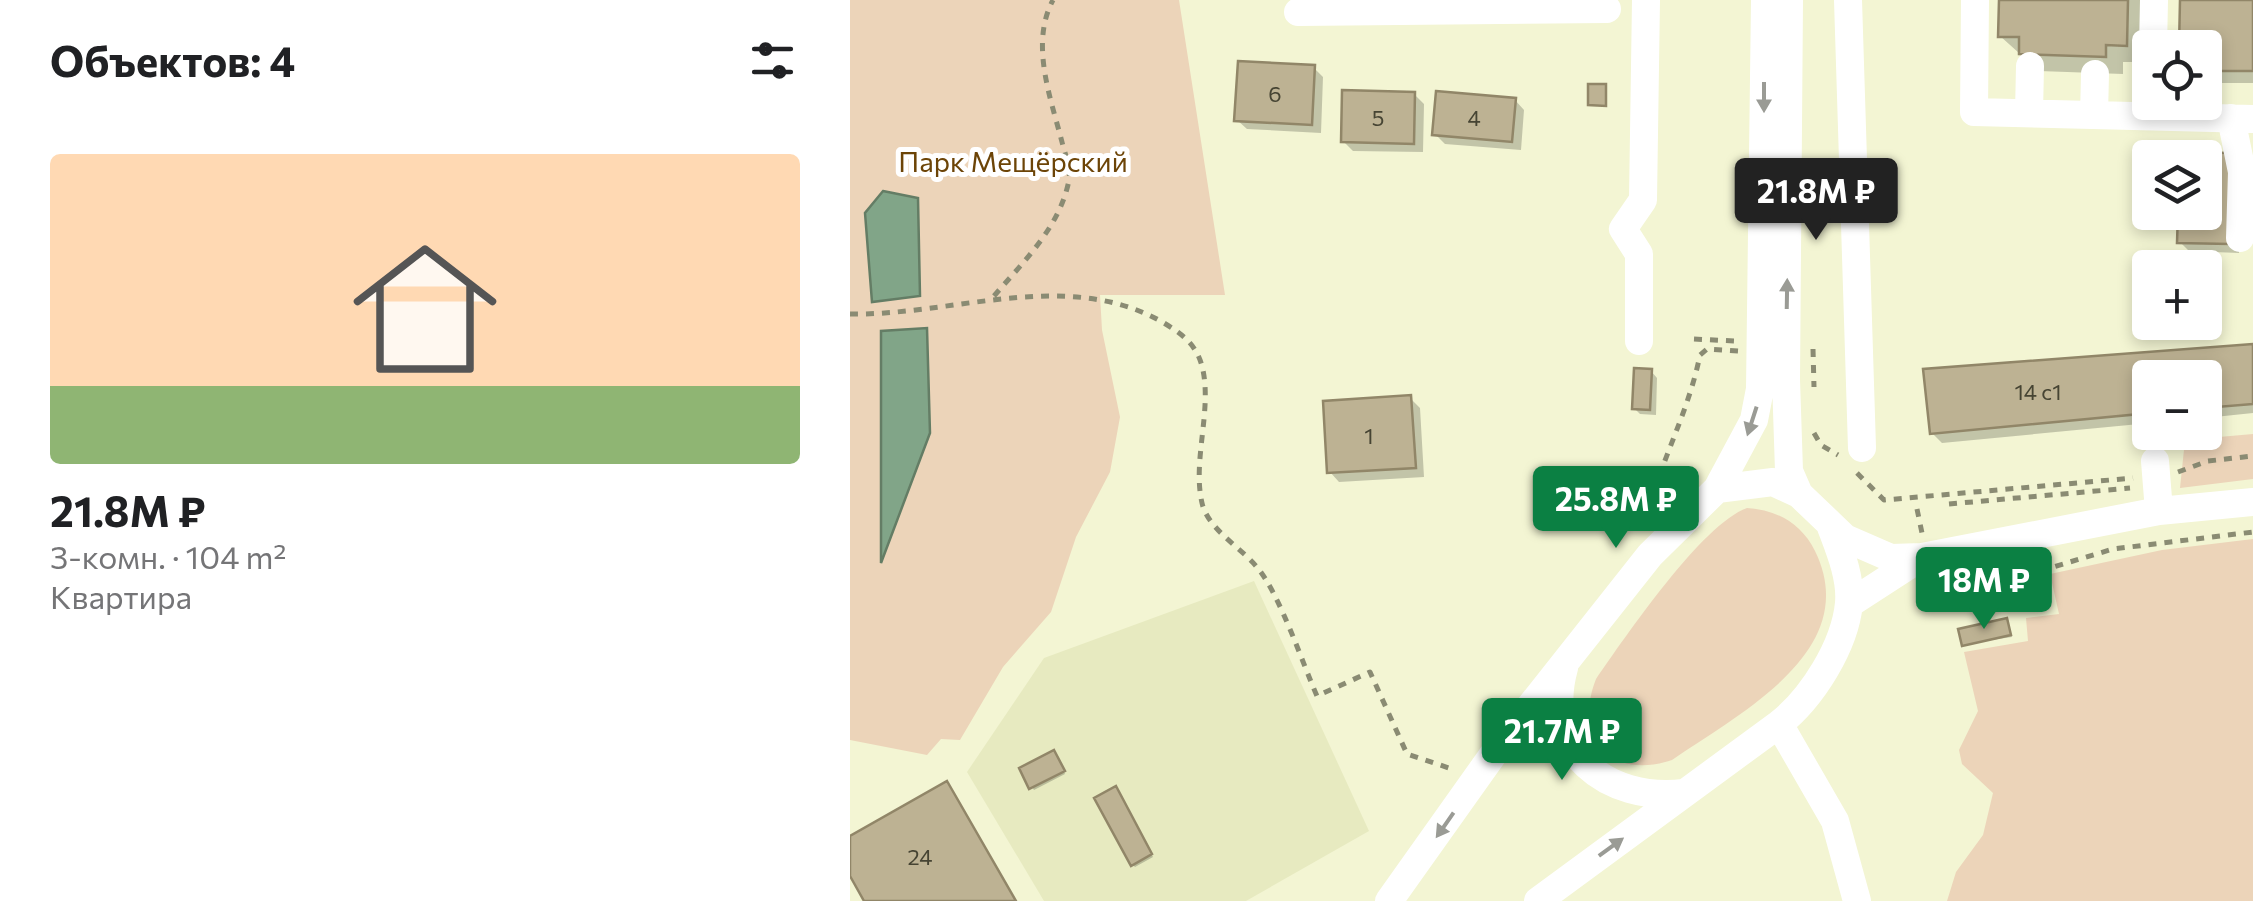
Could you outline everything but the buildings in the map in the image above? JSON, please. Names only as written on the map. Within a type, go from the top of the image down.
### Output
[{"type":"street","points":[[1639,341],[1639,254],[1623,229],[1644,200],[1646,0]]},
{"type":"street","points":[[1389,901],[1502,742],[1650,554],[1718,489],[1754,420],[1760,390],[1764,0]]},
{"type":"street","points":[[1790,0],[1786,380],[1789,471],[1799,494],[1831,527],[1891,558],[1924,548],[2159,511],[2253,502]]},
{"type":"street","points":[[1848,0],[1862,448]]},
{"type":"street","points":[[1975,0],[1974,112],[2094,115],[2132,111]]},
{"type":"street","points":[[2154,0],[2154,30]]},
{"type":"street","points":[[1298,12],[1607,9]]},
{"type":"street","points":[[2029,113],[2030,66]]},
{"type":"street","points":[[2094,115],[2095,74]]},
{"type":"street","points":[[2240,238],[2242,118]]},
{"type":"street","points":[[2156,471],[2159,511]]},
{"type":"street","points":[[1718,489],[1773,482],[1799,494]]},
{"type":"street","points":[[1538,901],[1779,724],[1809,693],[1826,666],[1849,604],[1847,574],[1831,527]]},
{"type":"street","points":[[1849,604],[1924,548]]},
{"type":"street","points":[[1566,662],[1559,688],[1560,713],[1568,742],[1584,765],[1606,782],[1636,794],[1684,793]]},
{"type":"street","points":[[1779,724],[1836,821],[1858,901]]},
{"type":"path","points":[[992,298],[1043,238],[1062,205],[1070,174],[1044,65],[1040,24],[1054,0]]},
{"type":"path","points":[[850,314],[888,315],[992,298],[1100,300],[1140,309],[1188,337],[1202,367],[1202,505],[1224,537],[1258,568],[1317,696],[1370,672],[1407,754],[1449,768]]},
{"type":"path","points":[[1694,339],[1744,342]]},
{"type":"path","points":[[1804,345],[1815,351],[1814,401]]},
{"type":"path","points":[[1654,491],[1669,446],[1690,406],[1700,355],[1707,349],[1746,351]]},
{"type":"path","points":[[1814,418],[1814,434],[1821,445],[1848,462],[1884,500],[2134,478],[2208,461],[2253,456]]},
{"type":"path","points":[[1949,504],[2136,487],[2156,471]]},
{"type":"path","points":[[1917,509],[1924,548]]},
{"type":"path","points":[[2040,571],[2113,549],[2253,532]]},
{"type":"shaded area","points":[[883,191],[918,198],[920,296],[872,302],[865,213]]},
{"type":"shaded area","points":[[927,328],[930,433],[881,563],[881,331]]},
{"type":"shaded area","points":[[1254,581],[1369,831],[1246,901],[1044,901],[967,772],[1044,658]]},
{"type":"green space","name":"Парк Мещёрский","points":[[850,0],[1179,0],[1225,295],[1100,295],[1102,330],[1120,417],[1110,472],[1076,537],[1051,612],[1003,667],[960,740],[941,739],[927,755],[850,740]]},
{"type":"green space","points":[[2253,434],[2253,479],[2180,488],[2184,450],[2222,450],[2222,437]]},
{"type":"green space","points":[[1747,508],[1787,520],[1803,533],[1815,551],[1826,587],[1823,619],[1809,649],[1787,676],[1759,700],[1672,760],[1650,765],[1615,759],[1602,749],[1589,719],[1596,679],[1687,558],[1729,518]]},
{"type":"green space","points":[[2253,539],[2253,901],[1947,901],[1956,872],[1983,835],[1993,793],[1962,764],[1959,750],[1978,711],[1964,652],[2028,641],[2026,618],[2059,614],[2050,574],[2162,550]]}]
